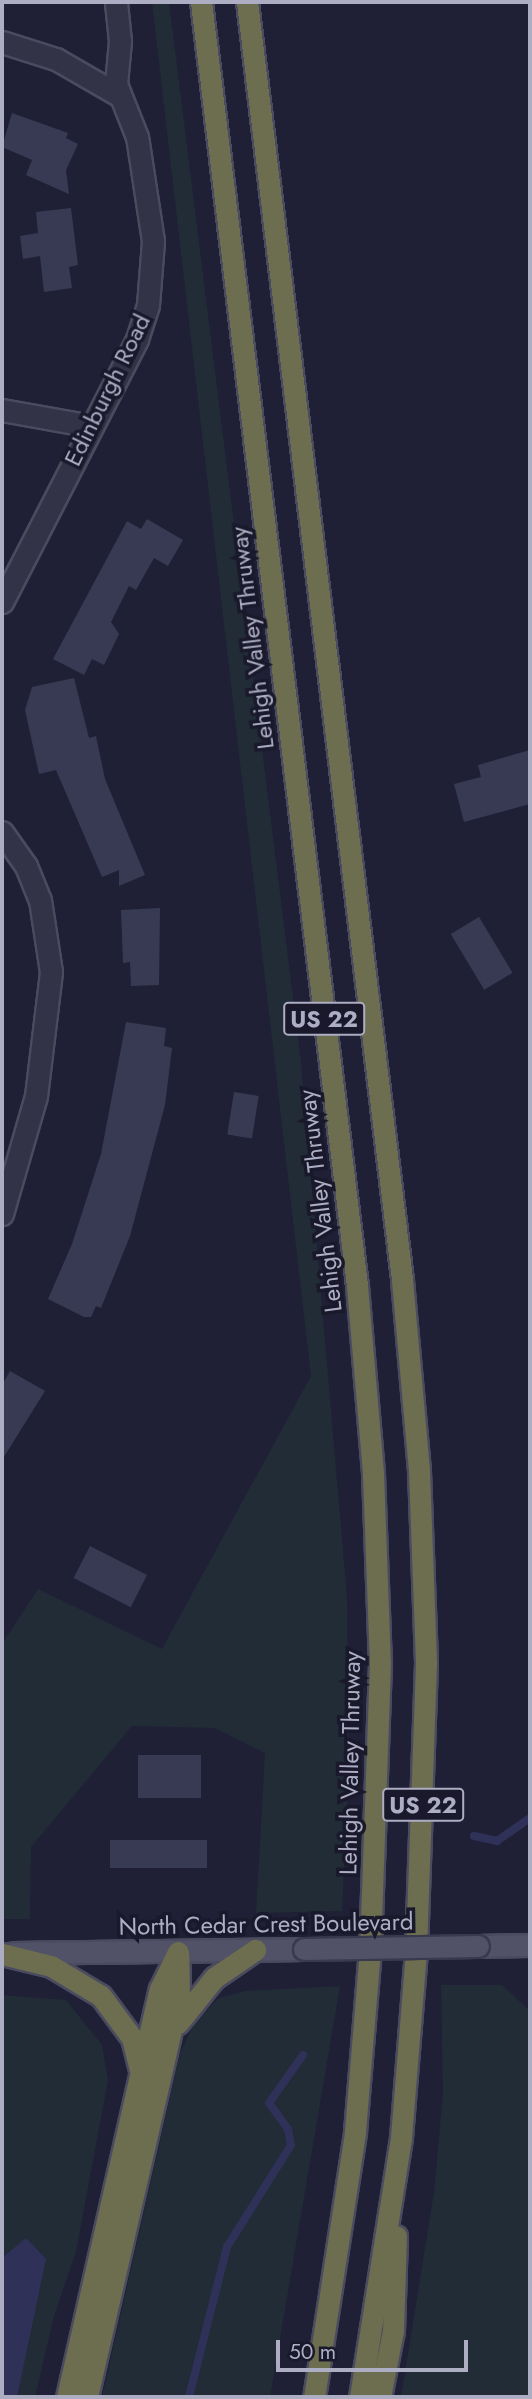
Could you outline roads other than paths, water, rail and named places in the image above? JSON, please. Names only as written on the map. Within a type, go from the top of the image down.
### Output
[{"type":"highway","name":"Lehigh Valley Thruway","points":[[201,2],[355,1272],[374,1487],[380,1663],[370,1949],[355,2133],[314,2397]]},
{"type":"highway","name":"US 22","points":[[247,2],[402,1280],[419,1471],[424,1759],[416,1951],[401,2138],[360,2397]]},
{"type":"highway","points":[[168,2040],[201,1990],[255,1950]]},
{"type":"highway","points":[[87,2397],[179,1994],[178,1952]]},
{"type":"highway","points":[[67,2397],[160,1989],[178,1952]]},
{"type":"highway","points":[[2,1954],[51,1966],[101,1996],[132,2038],[141,2071]]},
{"type":"highway","points":[[380,2397],[393,2330],[401,2138]]},
{"type":"main road","name":"North Cedar Crest Boulevard","points":[[2,1954],[530,1945]]},
{"type":"street","name":"Edinburgh Road","points":[[2,602],[137,340],[153,277],[153,241],[136,137],[116,84],[120,41],[116,2]]},
{"type":"street","points":[[2,42],[56,59],[120,96]]},
{"type":"street","points":[[2,410],[91,426]]},
{"type":"street","points":[[2,832],[26,866],[40,900],[51,972],[36,1096],[2,1213]]},
{"type":"waterway","points":[[474,1836],[497,1841],[530,1818]]},
{"type":"waterway","points":[[189,2397],[227,2247],[291,2145],[288,2129],[269,2103],[303,2055]]}]
